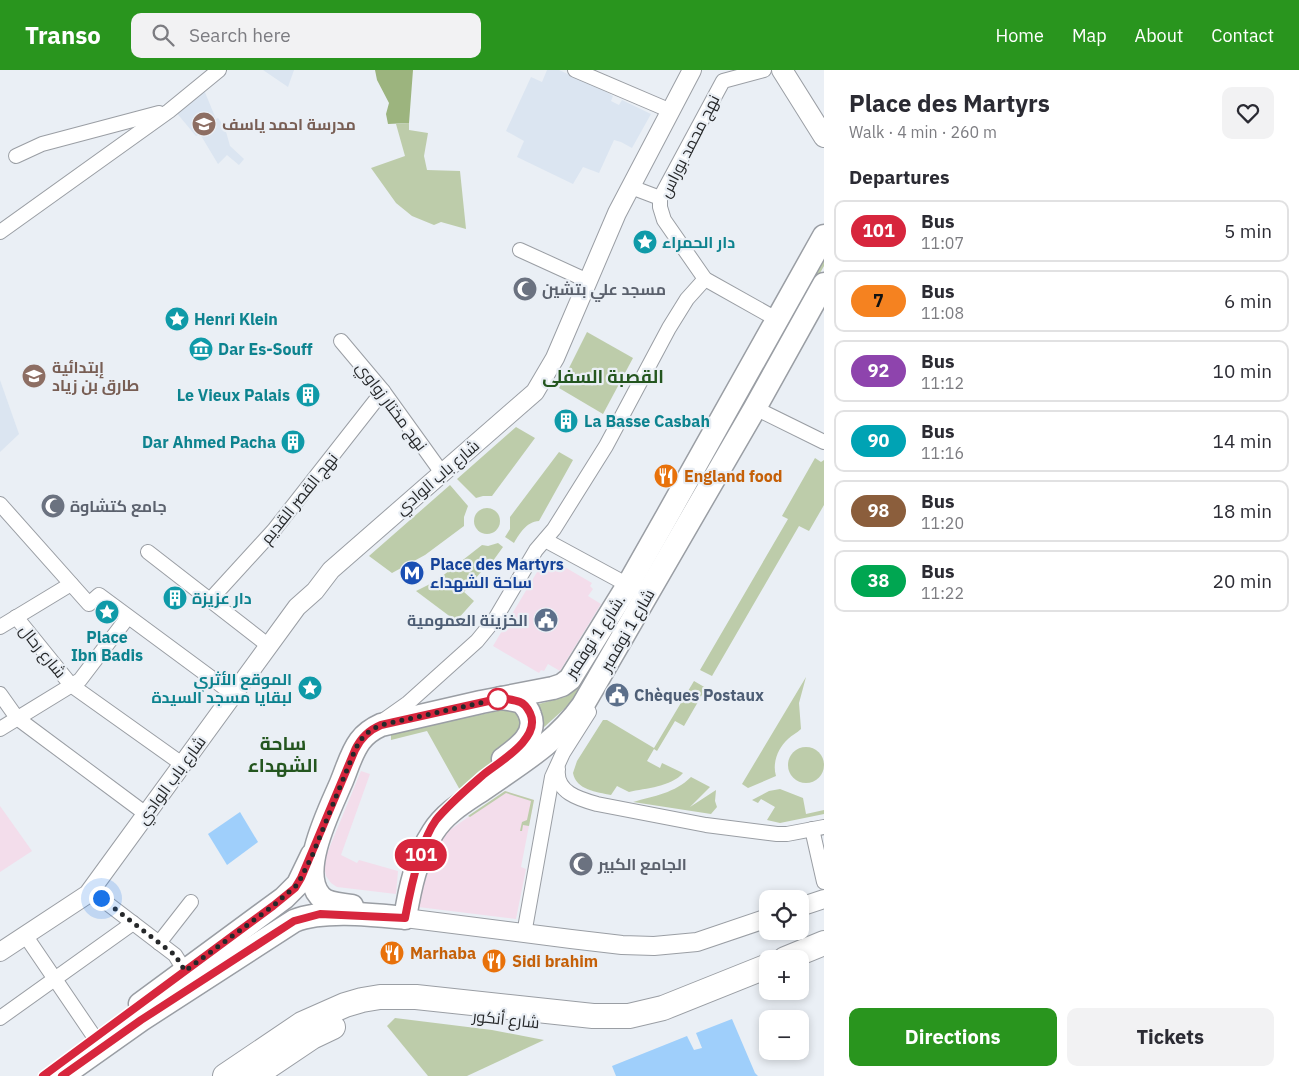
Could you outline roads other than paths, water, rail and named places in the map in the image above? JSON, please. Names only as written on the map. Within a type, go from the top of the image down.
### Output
[{"type":"highway","points":[[807,950],[824,943]]},
{"type":"highway","points":[[809,963],[824,957]]},
{"type":"highway","points":[[224,1076],[288,1033],[320,1015],[345,1004],[362,1000],[380,997],[416,996],[593,1016],[629,1016],[663,1008],[759,970]]},
{"type":"highway","name":"شارع أنكور","points":[[254,1076],[312,1037],[353,1017],[383,1010],[413,1010],[592,1027],[629,1026],[666,1017],[759,982]]},
{"type":"main road","points":[[782,70],[824,137]]},
{"type":"main road","name":"شارع 1 نوفمبر.","points":[[491,700],[552,688],[568,681],[575,672],[628,585],[824,236]]},
{"type":"main road","name":"شارع 1 نوفمبر","points":[[422,852],[437,826],[452,811],[550,742],[567,726],[583,705],[751,416],[824,284]]},
{"type":"main road","points":[[43,1076],[95,1038],[192,977],[298,919],[320,914],[405,918],[414,876],[436,820],[482,776],[524,743],[532,724],[532,718],[526,706],[521,702],[491,700],[374,728],[358,744],[307,867],[295,888],[273,906],[192,977],[141,1020],[62,1076]]},
{"type":"main road","points":[[318,838],[313,867],[315,884],[320,896],[327,901],[351,906],[377,916]]},
{"type":"street","points":[[0,232],[168,111],[220,70]]},
{"type":"street","points":[[575,70],[671,112]]},
{"type":"street","name":"شارع باب الوادي","points":[[0,952],[85,897],[91,891],[233,694],[298,607],[315,590],[330,570],[535,392],[555,358],[617,213],[692,70]]},
{"type":"street","name":"نهج محمد بوراس","points":[[764,70],[723,80],[660,198],[660,207],[664,220],[704,279],[778,320]]},
{"type":"street","points":[[16,156],[42,144],[168,111]]},
{"type":"street","points":[[631,187],[660,198]]},
{"type":"street","points":[[520,250],[588,282]]},
{"type":"street","points":[[374,728],[408,703],[480,638],[504,606],[536,550],[560,521],[606,446],[669,328],[687,299],[704,279]]},
{"type":"street","name":"نهج مختار زواوي","points":[[341,341],[383,392],[442,473]]},
{"type":"street","name":"نهج القصر القديم","points":[[210,600],[274,530],[383,392]]},
{"type":"street","points":[[751,416],[824,442]]},
{"type":"street","points":[[0,504],[89,604],[99,596],[233,694]]},
{"type":"street","points":[[545,540],[628,585]]},
{"type":"street","points":[[148,552],[269,646]]},
{"type":"street","points":[[0,627],[71,584]]},
{"type":"street","name":"شارع رحال","points":[[16,617],[71,685],[182,764]]},
{"type":"street","points":[[0,729],[80,680],[128,617]]},
{"type":"street","points":[[524,934],[554,771],[592,707],[595,694],[626,630]]},
{"type":"street","points":[[0,694],[17,718],[146,814]]},
{"type":"street","points":[[563,753],[559,764],[558,779],[564,789],[581,799],[706,825],[777,834],[818,828],[824,882]]},
{"type":"street","points":[[91,891],[175,955],[192,977]]},
{"type":"street","points":[[809,904],[824,899]]},
{"type":"street","points":[[159,943],[191,902]]},
{"type":"street","points":[[405,918],[524,934],[622,945],[654,946],[697,942],[759,921]]},
{"type":"street","points":[[0,1018],[133,923]]},
{"type":"street","points":[[25,935],[95,1038]]},
{"type":"water","points":[[240,812],[258,842],[227,865],[208,834]]},
{"type":"water","points":[[732,1019],[758,1076],[616,1076],[612,1066],[687,1036],[694,1050],[702,1048],[696,1033]]},
{"type":"place","name":"مدرسة احمد ياسف","points":[[204,124]]},
{"type":"place","name":"دار الحمراء","points":[[645,242]]},
{"type":"place","name":"مسجد علي بتشين","points":[[525,289]]},
{"type":"place","name":"Henri Klein","points":[[177,319]]},
{"type":"place","name":"Dar Es-Souff","points":[[201,349]]},
{"type":"place","name":"إبتدائية طارق بن زياد","points":[[34,376]]},
{"type":"place","name":"Le Vieux Palais","points":[[308,395]]},
{"type":"place","name":"La Basse Casbah","points":[[566,421]]},
{"type":"place","name":"Dar Ahmed Pacha","points":[[293,442]]},
{"type":"place","name":"England food","points":[[666,476]]},
{"type":"place","name":"جامع كتشاوة","points":[[53,506]]},
{"type":"place","name":"Place des Martyrs ساحة الشهداء","points":[[412,573]]},
{"type":"place","name":"دار عزيزة","points":[[175,598]]},
{"type":"place","name":"Place Ibn Badis","points":[[107,612]]},
{"type":"place","name":"الخزينة العمومية","points":[[546,620]]},
{"type":"place","name":"الموقع الأثري لبقايا مسجد السيدة","points":[[310,688]]},
{"type":"place","name":"Chèques Postaux","points":[[617,695]]},
{"type":"place","name":"الجامع الكبير","points":[[581,864]]},
{"type":"place","name":"Marhaba","points":[[392,953]]},
{"type":"place","name":"Sidi brahim","points":[[494,961]]},
{"type":"district","name":"القصبة السفلى","points":[[603,377]]},
{"type":"district","name":"ساحة الشهداء","points":[[283,754]]}]
